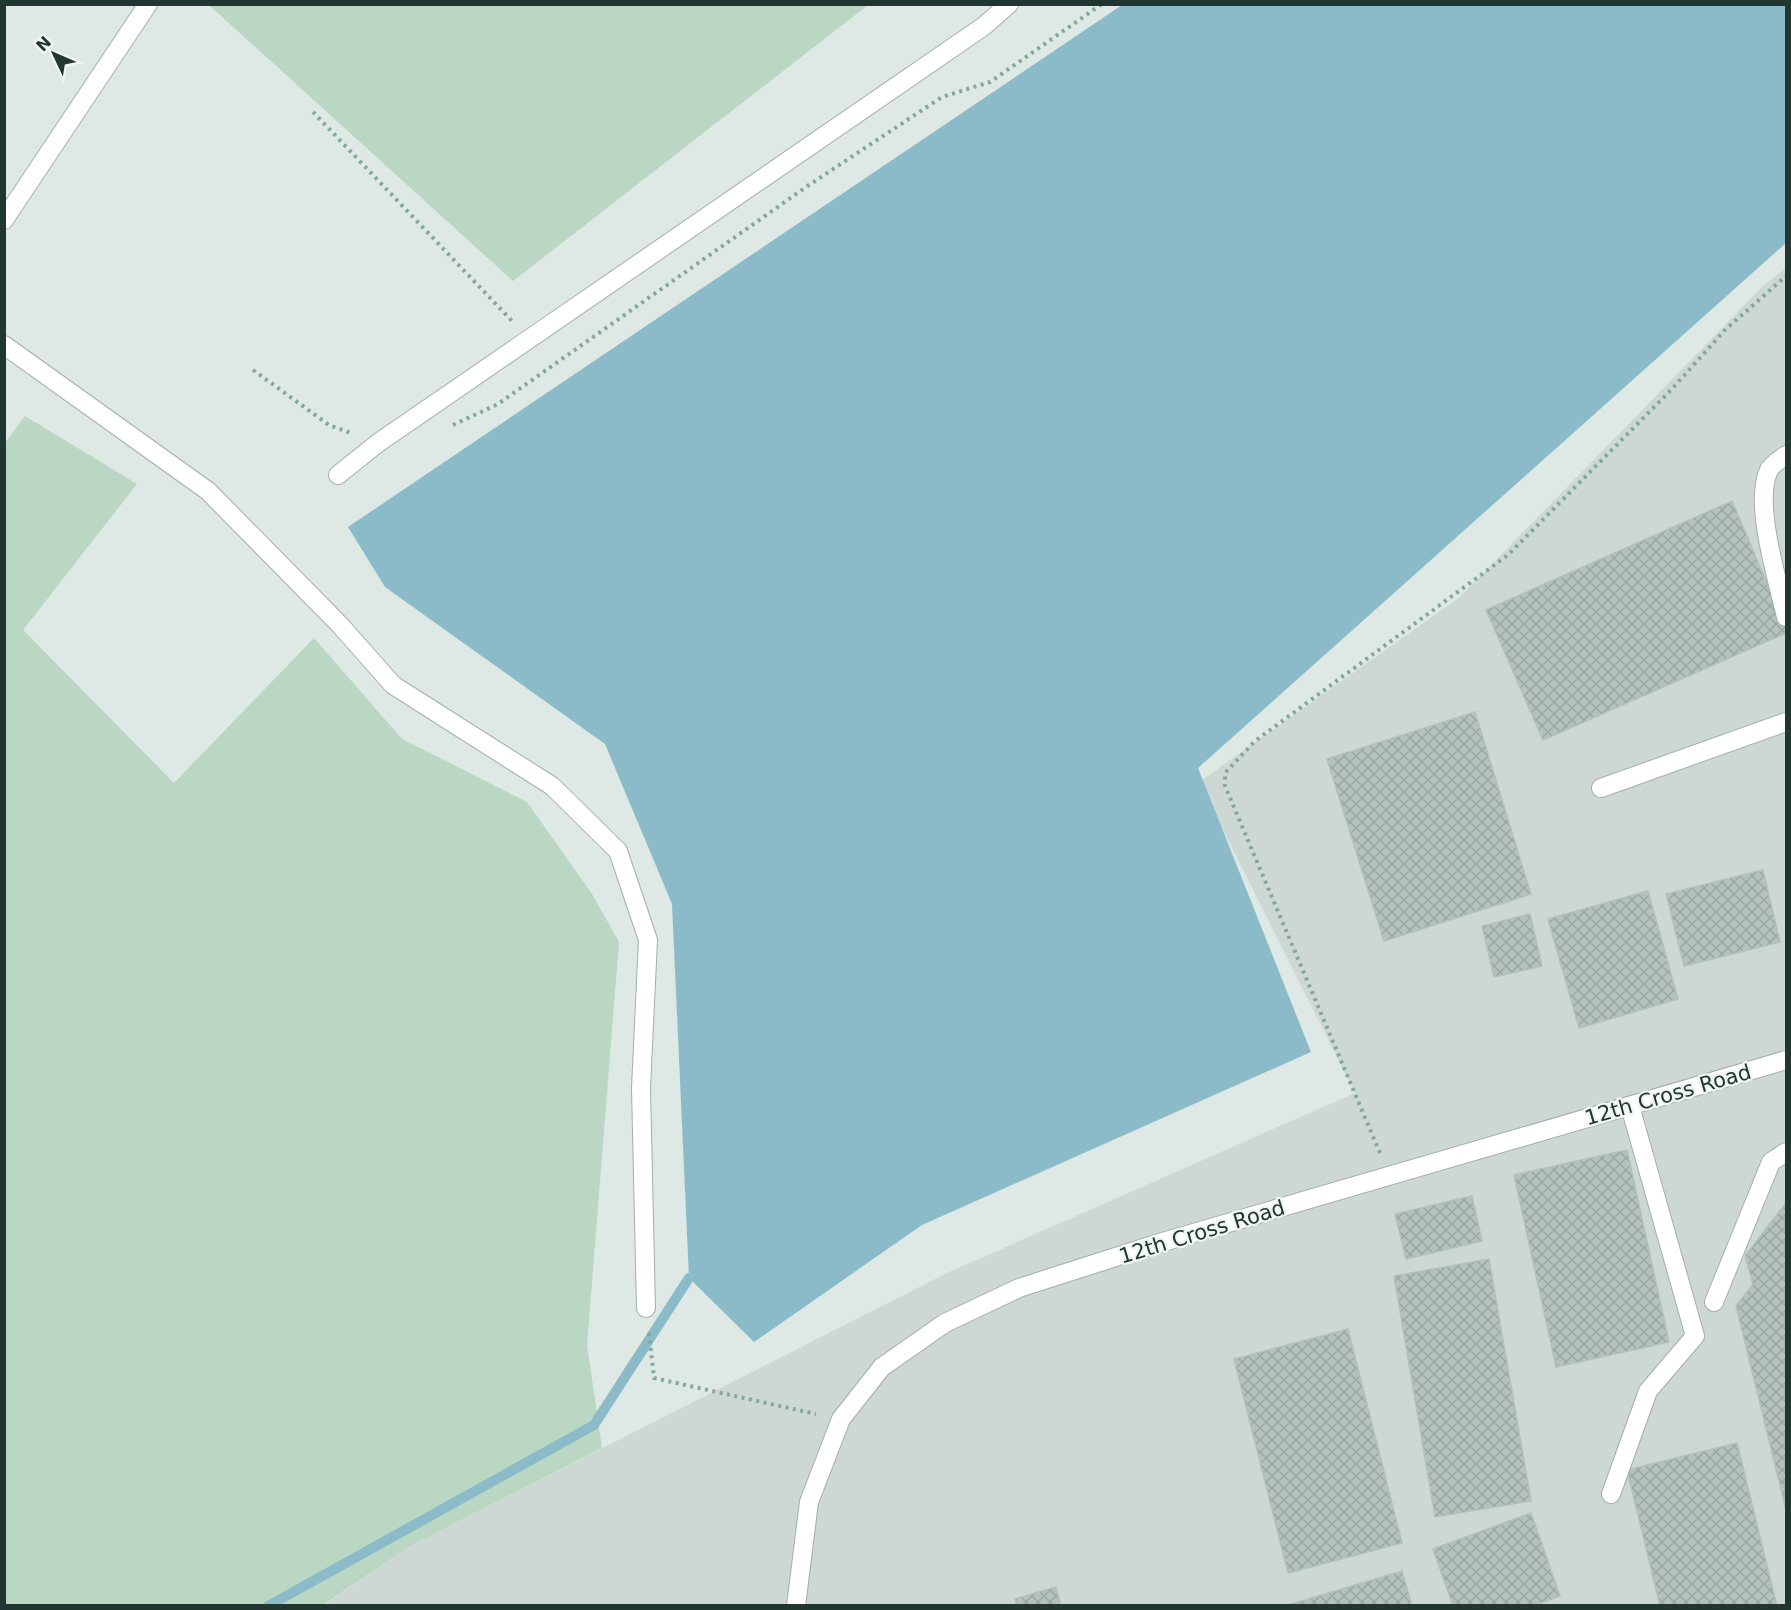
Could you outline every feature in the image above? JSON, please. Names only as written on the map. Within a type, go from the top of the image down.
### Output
[{"type":"street","points":[[4,220],[148,4]]},
{"type":"street","points":[[338,475],[378,443],[984,26],[1009,4]]},
{"type":"street","points":[[4,345],[208,491],[340,625],[393,685],[552,786],[618,851],[648,939],[640,1088],[646,1308]]},
{"type":"street","points":[[1786,455],[1769,468],[1762,495],[1786,617]]},
{"type":"street","points":[[1601,788],[1786,722]]},
{"type":"street","name":"12th Cross Road","points":[[792,1604],[809,1502],[841,1419],[882,1367],[945,1323],[1019,1288],[1156,1244],[1786,1060]]},
{"type":"street","points":[[1611,1494],[1648,1391],[1695,1336],[1630,1106]]},
{"type":"street","points":[[1714,1302],[1771,1162],[1786,1152]]},
{"type":"path","points":[[449,427],[498,404],[809,184],[942,97],[990,82],[1102,4]]},
{"type":"path","points":[[313,112],[529,339]]},
{"type":"path","points":[[1390,1176],[1225,786],[1225,772],[1255,741],[1508,555],[1672,389],[1725,330],[1786,276]]},
{"type":"path","points":[[253,370],[329,425],[378,443]]},
{"type":"path","points":[[646,1308],[654,1378],[841,1419]]},
{"type":"shaded area","points":[[1786,268],[1786,1605],[323,1606],[408,1547],[947,1273],[1355,1093],[1199,782],[1460,597],[1763,286]]},
{"type":"green space","points":[[209,5],[868,5],[513,281]]},
{"type":"green space","points":[[25,416],[137,484],[23,630],[174,783],[314,638],[402,739],[527,802],[592,894],[619,942],[587,1345],[602,1448],[408,1547],[323,1605],[5,1605],[4,444]]},
{"type":"water","points":[[1122,5],[1786,5],[1786,243],[1198,768],[1311,1052],[922,1225],[754,1342],[689,1278],[672,904],[605,744],[385,587],[348,527]]},
{"type":"building","points":[[1732,501],[1786,628],[1786,633],[1543,740],[1486,610]]},
{"type":"building","points":[[1475,712],[1531,894],[1384,941],[1327,759]]},
{"type":"building","points":[[1763,870],[1780,942],[1684,966],[1666,894]]},
{"type":"building","points":[[1648,891],[1678,999],[1579,1028],[1548,919]]},
{"type":"building","points":[[1530,914],[1542,966],[1494,977],[1482,926]]},
{"type":"building","points":[[1627,1150],[1669,1342],[1556,1367],[1514,1175]]},
{"type":"building","points":[[1472,1196],[1482,1241],[1406,1259],[1395,1214]]},
{"type":"building","points":[[1786,1203],[1786,1510],[1736,1306],[1753,1284],[1745,1256]]},
{"type":"building","points":[[1489,1259],[1531,1501],[1435,1517],[1394,1276]]},
{"type":"building","points":[[1348,1329],[1402,1543],[1288,1573],[1234,1359]]},
{"type":"building","points":[[1737,1443],[1777,1606],[1660,1606],[1627,1470]]},
{"type":"building","points":[[1531,1513],[1560,1596],[1533,1606],[1453,1606],[1433,1549]]},
{"type":"building","points":[[1402,1571],[1412,1606],[1285,1606]]},
{"type":"building","points":[[1056,1587],[1061,1606],[1017,1606],[1015,1599]]},
{"type":"waterway","points":[[268,1606],[594,1425],[689,1278]]}]
